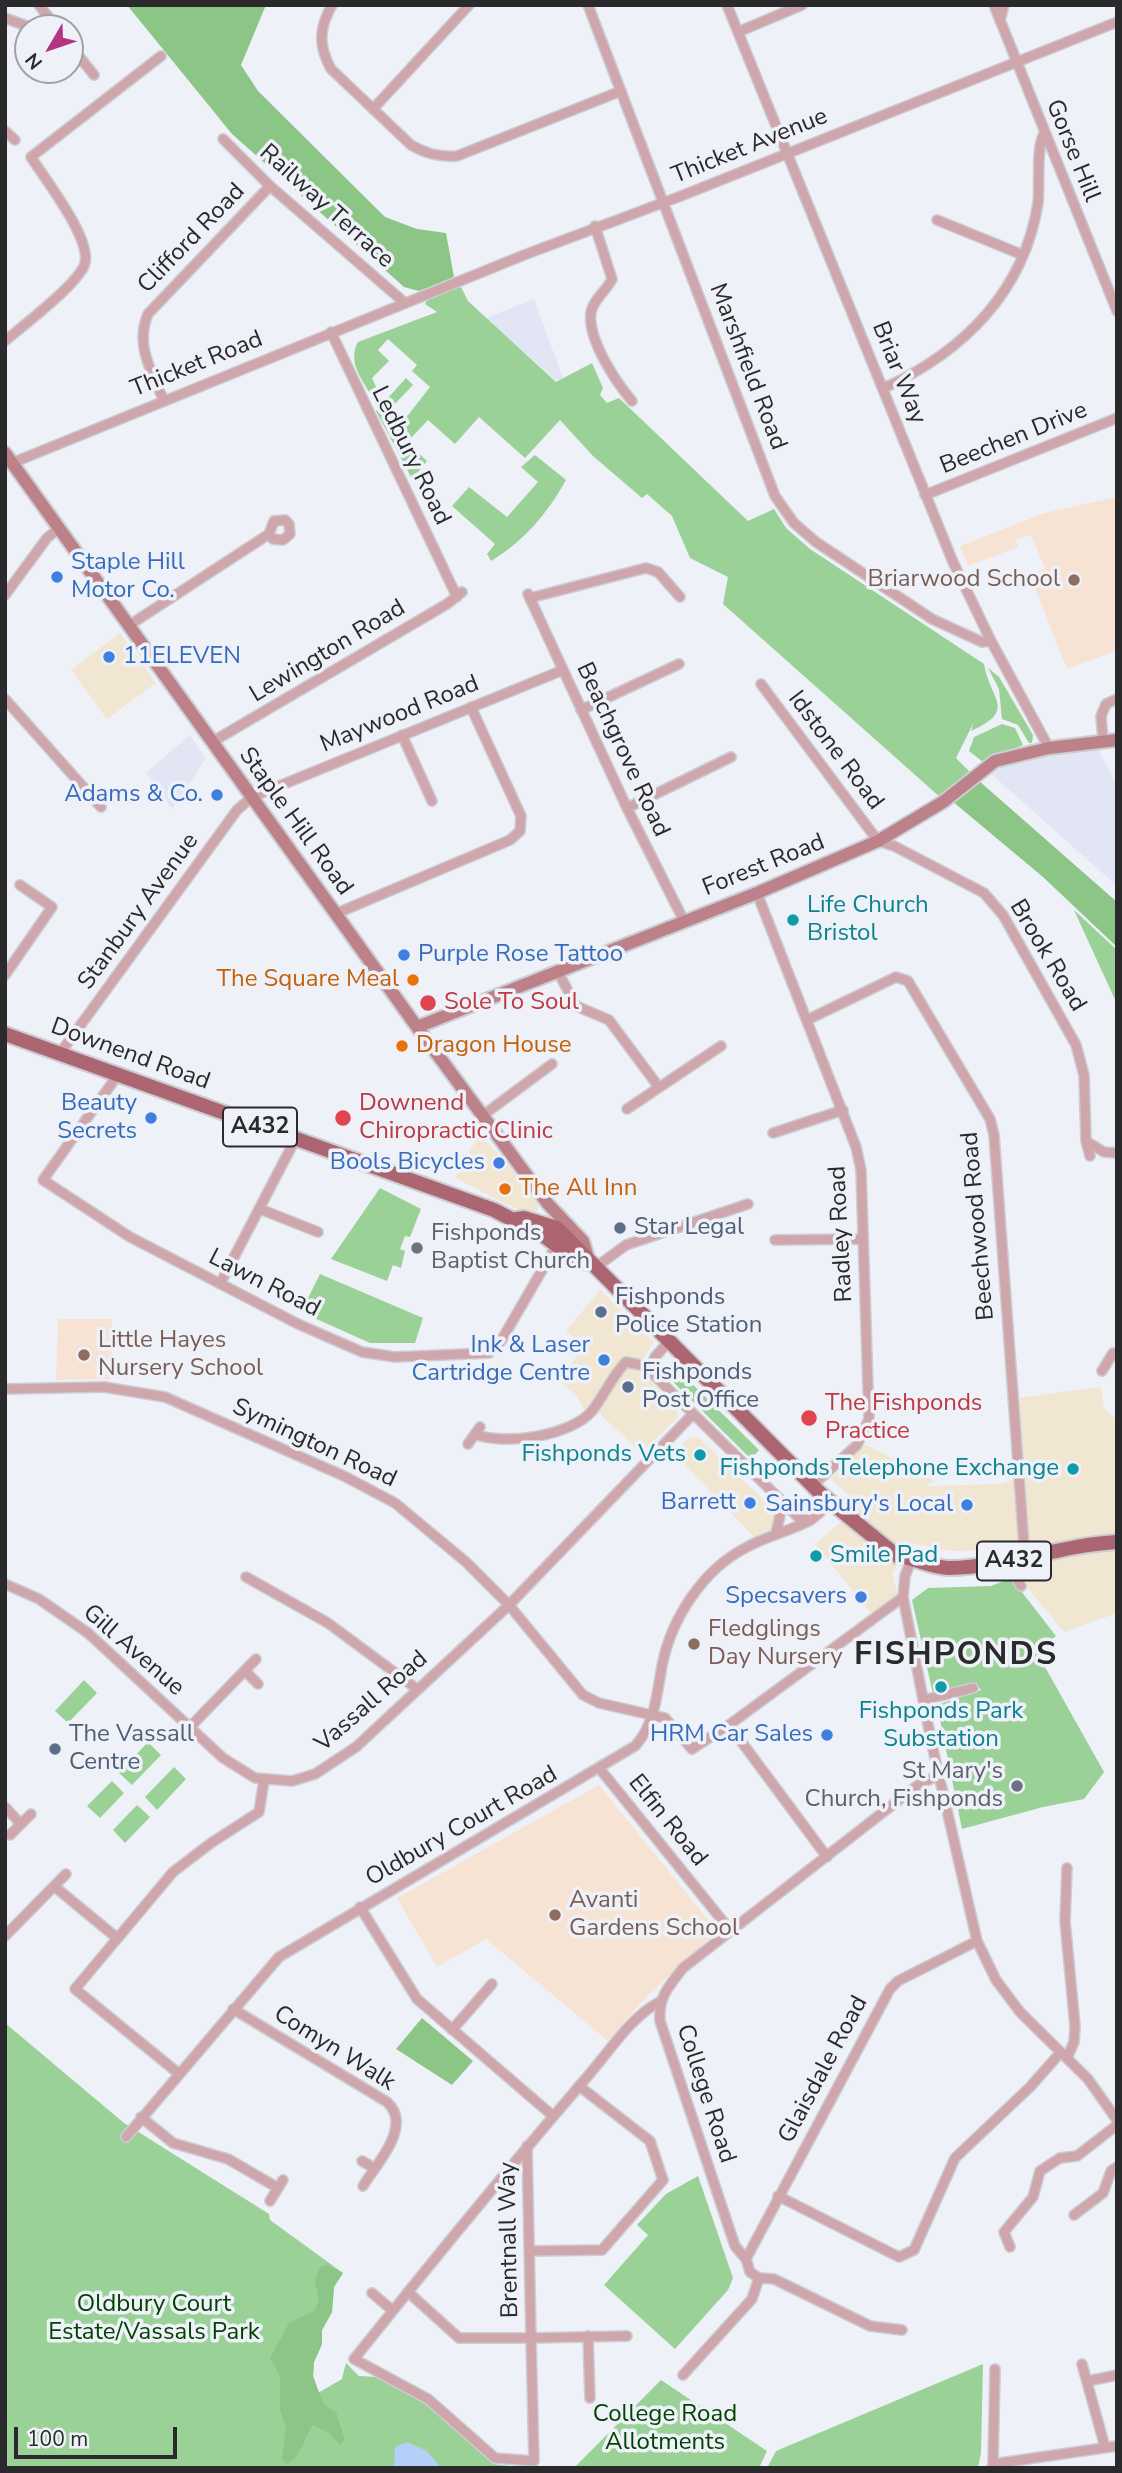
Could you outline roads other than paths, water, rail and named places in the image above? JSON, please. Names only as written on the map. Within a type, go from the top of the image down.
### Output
[{"type":"main road","name":"Staple Hill Road","points":[[9,458],[482,1116],[548,1204],[583,1241],[593,1263]]},
{"type":"main road","name":"Forest Road","points":[[417,1027],[758,892],[878,841],[972,782],[987,765],[1049,748],[1117,740]]},
{"type":"main road","name":"Downend Road","points":[[5,1034],[61,1052],[117,1076],[516,1219],[556,1246]]},
{"type":"main road","name":"Staple Hill Road","points":[[548,1204],[556,1228]]},
{"type":"main road","name":"Downend Road","points":[[516,1219],[524,1218],[556,1228]]},
{"type":"main road","name":"A432","points":[[556,1228],[831,1503],[887,1545],[888,1551],[897,1556],[945,1568],[1007,1563],[1117,1542]]},
{"type":"main road","name":"A432","points":[[556,1246],[578,1261],[593,1263]]},
{"type":"street","points":[[332,5],[320,35],[322,53],[331,68],[411,145],[426,153],[445,157],[457,156],[621,91]]},
{"type":"street","points":[[373,109],[470,5]]},
{"type":"street","name":"Marshfield Road","points":[[588,5],[775,496],[794,523],[816,542],[932,619],[982,642],[990,641]]},
{"type":"street","name":"Briar Way","points":[[727,5],[925,495],[990,641],[1049,748]]},
{"type":"street","points":[[738,32],[802,5]]},
{"type":"street","name":"Gorse Hill","points":[[994,5],[1117,311]]},
{"type":"street","points":[[1000,21],[1004,5]]},
{"type":"street","name":"Thicket Avenue","points":[[401,304],[1117,22]]},
{"type":"street","points":[[5,341],[67,286],[84,265],[86,258],[82,237],[31,157],[161,56]]},
{"type":"street","points":[[84,62],[94,75]]},
{"type":"street","points":[[5,131],[15,140]]},
{"type":"street","points":[[884,388],[916,373],[971,333],[995,305],[1023,255],[1038,202],[1040,139],[1044,134]]},
{"type":"street","name":"Railway Terrace","points":[[223,139],[270,186],[401,304]]},
{"type":"street","name":"Clifford Road","points":[[163,399],[141,344],[141,330],[148,314],[270,186]]},
{"type":"street","points":[[937,220],[1023,255]]},
{"type":"street","points":[[595,226],[612,279],[594,304],[592,323],[607,366],[632,401]]},
{"type":"street","name":"Thicket Road","points":[[9,458],[401,304]]},
{"type":"street","name":"Ledbury Road","points":[[331,332],[459,594]]},
{"type":"street","name":"Beechen Drive","points":[[925,495],[1117,418]]},
{"type":"street","points":[[5,595],[47,538],[59,528]]},
{"type":"street","points":[[128,626],[269,534]]},
{"type":"street","name":"Beachgrove Road","points":[[680,597],[658,572],[646,568],[529,596],[627,808],[684,921]]},
{"type":"street","name":"Lewington Road","points":[[212,742],[459,594]]},
{"type":"street","points":[[581,710],[678,664]]},
{"type":"street","name":"Maywood Road","points":[[252,797],[563,670]]},
{"type":"street","name":"Idstone Road","points":[[761,684],[878,841]]},
{"type":"street","points":[[5,699],[101,807]]},
{"type":"street","points":[[1103,740],[1101,716],[1106,704],[1117,699]]},
{"type":"street","points":[[335,914],[510,840],[520,831],[521,816],[471,707]]},
{"type":"street","points":[[402,735],[432,801]]},
{"type":"street","points":[[627,808],[731,757]]},
{"type":"street","name":"Stanbury Avenue","points":[[61,1052],[237,810],[252,797]]},
{"type":"street","name":"Brook Road","points":[[878,841],[894,846],[984,893],[1003,915],[1076,1045],[1084,1074],[1086,1142],[1090,1156]]},
{"type":"street","points":[[5,975],[52,907],[20,885]]},
{"type":"street","name":"Radley Road","points":[[758,892],[843,1110],[861,1170],[869,1419],[858,1445],[813,1485]]},
{"type":"street","points":[[558,970],[576,1006],[609,1020],[658,1086]]},
{"type":"street","name":"Beechwood Road","points":[[807,1020],[896,977],[908,981],[990,1119],[1025,1559]]},
{"type":"street","points":[[627,1109],[720,1046]]},
{"type":"street","points":[[482,1116],[552,1064]]},
{"type":"street","name":"Lawn Road","points":[[117,1076],[43,1180],[130,1237],[220,1284],[362,1352],[395,1357],[489,1353],[501,1340],[556,1246]]},
{"type":"street","points":[[773,1133],[843,1110]]},
{"type":"street","points":[[220,1284],[295,1139]]},
{"type":"street","points":[[1086,1142],[1104,1152],[1117,1153]]},
{"type":"street","points":[[593,1263],[626,1245],[748,1205]]},
{"type":"street","points":[[260,1209],[318,1232]]},
{"type":"street","points":[[775,1240],[863,1239]]},
{"type":"street","points":[[669,1341],[655,1357],[651,1367],[655,1376],[800,1519],[811,1520]]},
{"type":"street","points":[[1102,1371],[1111,1357],[1117,1369]]},
{"type":"street","points":[[468,1444],[478,1430],[488,1439],[505,1440],[567,1430],[591,1412],[626,1362],[651,1367]]},
{"type":"street","name":"Symington Road","points":[[5,1389],[104,1387],[165,1397],[344,1476],[395,1503],[435,1534],[509,1605],[583,1695],[599,1703],[652,1715]]},
{"type":"street","name":"Vassall Road","points":[[264,1780],[292,1781],[315,1774],[337,1762],[509,1605],[694,1414]]},
{"type":"street","points":[[776,1533],[783,1502]]},
{"type":"street","name":"Oldbury Court Road","points":[[126,2137],[279,1958],[360,1907],[600,1769],[640,1741],[652,1715],[664,1652],[686,1606],[719,1566],[744,1548],[811,1520],[831,1503]]},
{"type":"street","points":[[908,1557],[903,1597],[939,1775],[977,1941],[996,1980],[1020,2012],[1114,2109],[1117,2123],[1077,2157],[1060,2158],[1040,2171],[1033,2197],[1004,2232],[1010,2247]]},
{"type":"street","points":[[1007,1563],[1021,1586]]},
{"type":"street","points":[[246,1577],[328,1623],[417,1689]]},
{"type":"street","name":"Gill Avenue","points":[[5,1584],[39,1599],[88,1633],[223,1758],[264,1780]]},
{"type":"street","points":[[652,1715],[670,1722],[692,1749],[730,1725],[903,1597]]},
{"type":"street","points":[[190,1727],[256,1659]]},
{"type":"street","points":[[244,1671],[258,1684]]},
{"type":"street","points":[[924,1700],[973,1688]]},
{"type":"street","points":[[730,1725],[827,1857]]},
{"type":"street","name":"Elfin Road","points":[[600,1769],[730,1930]]},
{"type":"street","name":"College Road","points":[[759,2278],[750,2272],[746,2259],[735,2246],[660,2021],[661,2001],[683,1968],[918,1785],[939,1775]]},
{"type":"street","points":[[178,2073],[75,1989],[173,1872],[259,1812],[264,1780]]},
{"type":"street","points":[[5,1807],[21,1824]]},
{"type":"street","points":[[10,1835],[31,1814]]},
{"type":"street","points":[[778,2196],[900,2258],[908,2256],[914,2250],[956,2158],[1064,2055],[1074,2042],[1075,2026],[1065,1921],[1067,1868]]},
{"type":"street","points":[[5,1936],[66,1874]]},
{"type":"street","points":[[55,1887],[117,1938]]},
{"type":"street","points":[[360,1907],[417,2000],[553,2116]]},
{"type":"street","name":"Glaisdale Road","points":[[746,2259],[890,1989],[898,1981],[977,1941]]},
{"type":"street","points":[[452,2030],[492,1984]]},
{"type":"street","name":"Brentnall Way","points":[[527,2146],[531,2338],[459,2338],[408,2292],[501,2177],[527,2146],[646,2008],[661,2001]]},
{"type":"street","name":"Comyn Walk","points":[[233,2009],[392,2107],[397,2116],[396,2129],[363,2186]]},
{"type":"street","points":[[530,2251],[602,2250],[663,2180],[650,2141],[579,2086]]},
{"type":"street","points":[[141,2117],[173,2143],[231,2161],[280,2184],[270,2201]]},
{"type":"street","points":[[362,2161],[374,2168]]},
{"type":"street","points":[[1074,2215],[1103,2193],[1111,2171],[1117,2167]]},
{"type":"street","points":[[683,2375],[752,2299],[759,2278],[774,2279],[870,2326],[902,2330]]},
{"type":"street","points":[[408,2292],[354,2359],[428,2399],[495,2458],[534,2461],[531,2338],[627,2336]]},
{"type":"street","points":[[372,2293],[392,2310]]},
{"type":"street","points":[[588,2336],[590,2398]]},
{"type":"street","points":[[1082,2364],[1105,2447]]},
{"type":"street","points":[[995,2370],[992,2466],[1117,2446]]},
{"type":"street","points":[[1088,2381],[1117,2375]]},
{"type":"water","points":[[407,2442],[427,2451],[441,2468],[394,2468],[395,2447]]},
{"type":"place","name":"Staple Hill Motor Co.","points":[[57,577]]},
{"type":"place","name":"Briarwood School","points":[[1074,580]]},
{"type":"place","name":"11ELEVEN","points":[[109,657]]},
{"type":"place","name":"Adams & Co.","points":[[217,795]]},
{"type":"place","name":"Life Church Bristol","points":[[793,920]]},
{"type":"place","name":"Purple Rose Tattoo","points":[[404,955]]},
{"type":"place","name":"The Square Meal","points":[[413,980]]},
{"type":"place","name":"Sole To Soul","points":[[428,1003]]},
{"type":"place","name":"Dragon House","points":[[402,1046]]},
{"type":"place","name":"Beauty Secrets","points":[[151,1118]]},
{"type":"place","name":"Downend Chiropractic Clinic","points":[[343,1118]]},
{"type":"place","name":"Bools Bicycles","points":[[499,1163]]},
{"type":"place","name":"The All Inn","points":[[505,1189]]},
{"type":"place","name":"Star Legal","points":[[620,1228]]},
{"type":"place","name":"Fishponds Baptist Church","points":[[417,1248]]},
{"type":"place","name":"Fishponds Police Station","points":[[601,1312]]},
{"type":"place","name":"Little Hayes Nursery School","points":[[84,1355]]},
{"type":"place","name":"Ink & Laser Cartridge Centre","points":[[604,1360]]},
{"type":"place","name":"Fishponds Post Office","points":[[628,1387]]},
{"type":"place","name":"The Fishponds Practice","points":[[809,1418]]},
{"type":"place","name":"Fishponds Vets","points":[[700,1455]]},
{"type":"place","name":"Fishponds Telephone Exchange","points":[[1073,1469]]},
{"type":"place","name":"Barrett","points":[[750,1503]]},
{"type":"place","name":"Sainsbury's Local","points":[[967,1505]]},
{"type":"place","name":"Smile Pad","points":[[816,1556]]},
{"type":"place","name":"Specsavers","points":[[861,1597]]},
{"type":"place","name":"Fledglings Day Nursery","points":[[694,1644]]},
{"type":"place","name":"Fishponds Park Substation","points":[[941,1687]]},
{"type":"place","name":"HRM Car Sales","points":[[827,1735]]},
{"type":"place","name":"The Vassall Centre","points":[[55,1749]]},
{"type":"place","name":"St Mary's Church, Fishponds","points":[[1017,1786]]},
{"type":"place","name":"Avanti Gardens School","points":[[555,1915]]},
{"type":"district","name":"FISHPONDS","points":[[956,1656]]},
{"type":"park label","name":"Oldbury Court Estate/Vassals Park","points":[[154,2319]]},
{"type":"park label","name":"College Road Allotments","points":[[665,2429]]}]
